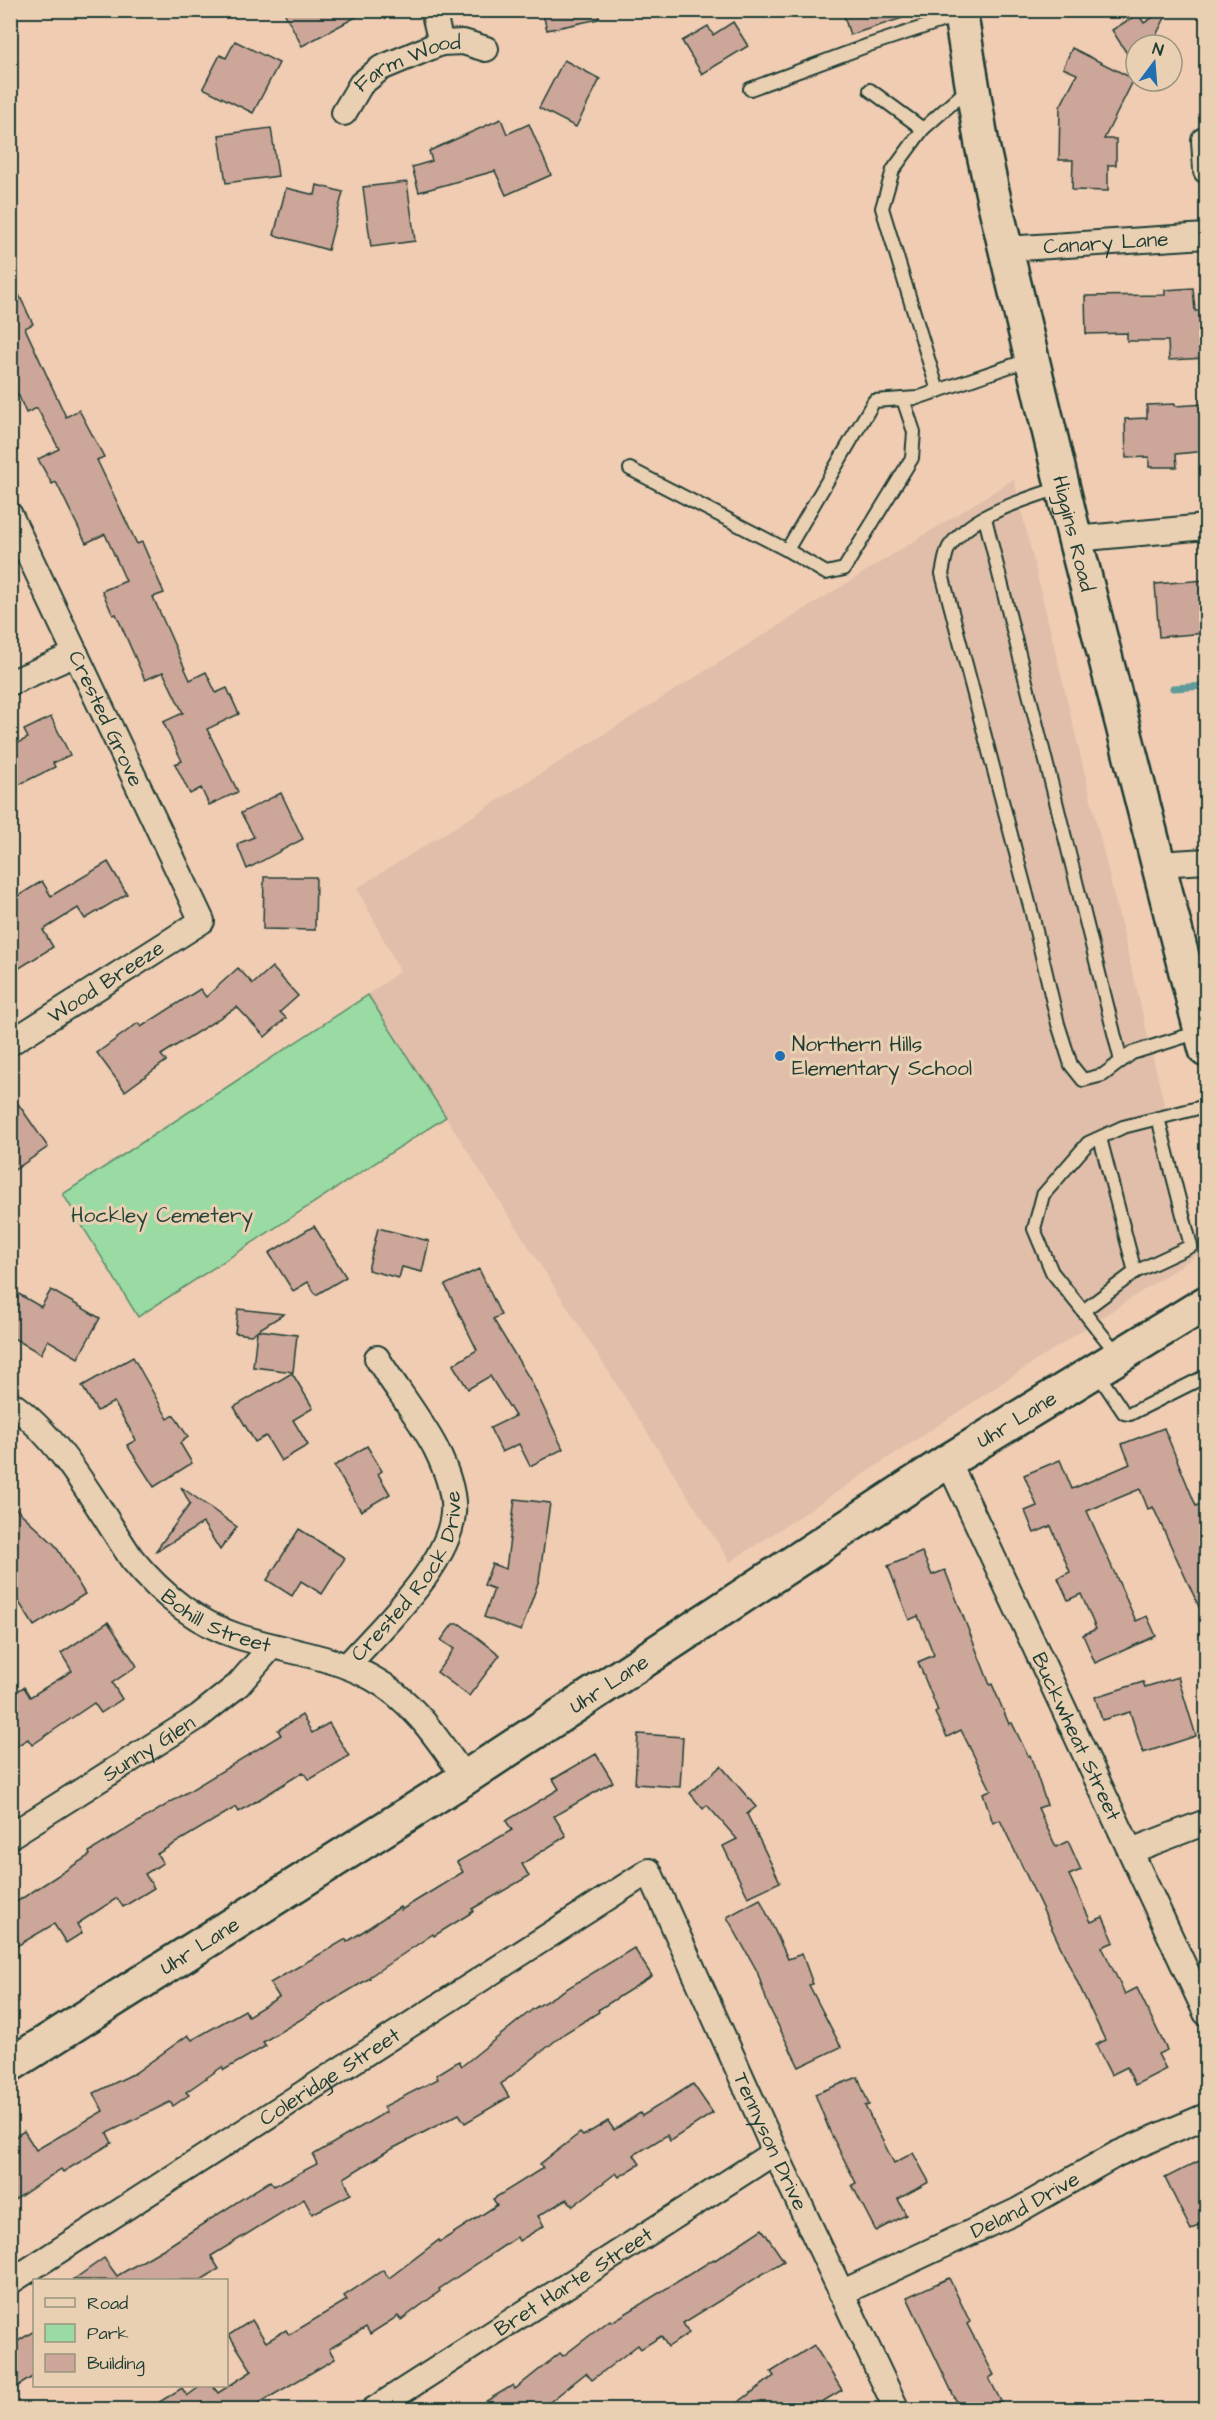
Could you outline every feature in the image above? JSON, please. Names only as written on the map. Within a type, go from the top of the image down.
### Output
[{"type":"street","points":[[433,10],[441,43]]},
{"type":"street","name":"Higgins Road","points":[[961,13],[984,156],[1062,487],[1204,1041]]},
{"type":"street","name":"Farm Wood","points":[[344,113],[361,84],[381,68],[441,43],[463,42],[486,49]]},
{"type":"street","points":[[1204,140],[1206,171]]},
{"type":"street","name":"Canary Lane","points":[[1006,249],[1206,236]]},
{"type":"street","name":"Crested Grove","points":[[10,515],[202,921]]},
{"type":"street","points":[[1075,539],[1206,527]]},
{"type":"street","points":[[10,683],[76,654]]},
{"type":"street","points":[[1158,864],[1206,861]]},
{"type":"street","name":"Wood Breeze","points":[[10,1043],[202,921]]},
{"type":"street","name":"Uhr Lane","points":[[10,2065],[465,1778],[948,1461],[1206,1303]]},
{"type":"street","name":"Crested Rock Drive","points":[[346,1665],[435,1564],[449,1533],[454,1512],[451,1489],[435,1447],[376,1358]]},
{"type":"street","name":"Bohill Street","points":[[10,1403],[38,1425],[56,1446],[146,1576],[178,1605],[196,1617],[236,1636],[316,1655],[346,1665],[375,1679],[412,1708],[465,1778]]},
{"type":"street","name":"Buckwheat Street","points":[[948,1461],[1206,2013]]},
{"type":"street","name":"Sunny Glen","points":[[10,1836],[198,1717],[238,1685],[272,1646]]},
{"type":"street","points":[[1131,1851],[1206,1822]]},
{"type":"street","name":"Tennyson Drive","points":[[649,1871],[775,2152],[897,2409]]},
{"type":"street","name":"Coleridge Street","points":[[10,2282],[649,1871]]},
{"type":"street","name":"Deland Drive","points":[[841,2293],[1017,2211],[1117,2154],[1206,2116]]},
{"type":"street","name":"Bret Harte Street","points":[[373,2409],[775,2152]]},
{"type":"lane","points":[[750,89],[961,13]]},
{"type":"lane","points":[[938,391],[882,208],[894,170],[923,129],[972,85]]},
{"type":"lane","points":[[870,90],[923,129]]},
{"type":"lane","points":[[787,550],[874,400],[917,398],[1032,359]]},
{"type":"lane","points":[[630,469],[787,550],[826,573],[844,568],[912,458],[914,432],[903,399]]},
{"type":"lane","points":[[1062,487],[1004,508],[968,528],[948,548],[942,574],[1032,914],[1058,1024],[1071,1065],[1083,1080],[1103,1075],[1132,1053],[1204,1041]]},
{"type":"lane","points":[[986,518],[1121,1061]]},
{"type":"lane","points":[[1206,1106],[1123,1126],[1088,1143],[1043,1195],[1034,1229],[1052,1272],[1083,1311],[1107,1364],[1124,1413],[1130,1414],[1206,1376]]},
{"type":"lane","points":[[1083,1311],[1135,1272],[1191,1246],[1158,1118]]},
{"type":"lane","points":[[1100,1138],[1135,1272]]},
{"type":"shaded area","name":"Northern Hills Elementary School","points":[[1014,479],[1200,1253],[730,1562],[368,995],[400,971],[357,888]]},
{"type":"green space","name":"Hockley Cemetery","points":[[368,995],[446,1117],[138,1317],[63,1194]]},
{"type":"building","points":[[283,10],[369,10],[302,46]]},
{"type":"building","points":[[542,10],[598,10],[599,19],[547,30]]},
{"type":"building","points":[[842,10],[915,10],[915,14],[850,35]]},
{"type":"building","points":[[1165,10],[1169,10],[1157,33],[1124,33],[1124,49],[1112,30],[1138,14],[1144,23]]},
{"type":"building","points":[[733,22],[748,46],[702,74],[682,41],[708,26],[713,35]]},
{"type":"building","points":[[235,41],[279,63],[253,113],[203,88],[220,55],[226,58]]},
{"type":"building","points":[[1072,48],[1124,74],[1124,93],[1127,93],[1104,139],[1116,139],[1116,165],[1108,165],[1108,191],[1072,190],[1073,160],[1059,160],[1060,107],[1077,74],[1063,68]]},
{"type":"building","points":[[564,60],[600,79],[576,127],[539,108]]},
{"type":"building","points":[[501,119],[507,134],[529,124],[551,175],[506,195],[495,171],[419,192],[412,167],[432,161],[429,151]]},
{"type":"building","points":[[271,128],[278,176],[226,183],[219,135]]},
{"type":"building","points":[[407,182],[415,241],[371,247],[363,187]]},
{"type":"building","points":[[317,185],[343,192],[328,250],[274,235],[286,188],[315,195]]},
{"type":"building","points":[[10,276],[33,324],[25,328],[66,417],[79,410],[104,457],[97,460],[137,544],[142,542],[164,593],[153,597],[190,680],[206,672],[216,693],[227,688],[239,714],[207,729],[238,792],[209,805],[201,788],[190,794],[175,764],[182,761],[163,722],[183,713],[163,672],[145,680],[116,614],[113,615],[102,591],[126,581],[105,534],[86,543],[56,482],[52,484],[38,459],[59,449],[37,408],[26,413],[18,394],[10,397]]},
{"type":"building","points":[[1193,288],[1195,311],[1206,311],[1206,358],[1169,360],[1168,341],[1127,341],[1127,333],[1086,334],[1085,296],[1165,295],[1165,290]]},
{"type":"building","points":[[1175,404],[1175,406],[1206,404],[1206,451],[1176,454],[1177,467],[1149,467],[1149,457],[1126,458],[1125,419],[1147,418],[1147,405]]},
{"type":"building","points":[[1206,580],[1206,633],[1159,637],[1155,584]]},
{"type":"building","points":[[51,717],[70,755],[53,763],[55,767],[10,789],[10,747],[28,738],[24,730]]},
{"type":"building","points":[[281,793],[303,839],[247,869],[237,844],[254,837],[241,813]]},
{"type":"building","points":[[108,862],[127,894],[85,919],[78,908],[43,930],[53,947],[10,974],[10,901],[42,881],[51,896]]},
{"type":"building","points":[[264,877],[316,877],[315,930],[263,929]]},
{"type":"building","points":[[272,967],[298,996],[280,1012],[286,1018],[265,1037],[237,1007],[161,1055],[166,1061],[125,1091],[97,1053],[138,1023],[141,1027],[200,989],[206,997],[238,968],[253,984]]},
{"type":"building","points":[[10,1092],[48,1147],[10,1173]]},
{"type":"building","points":[[314,1226],[346,1277],[316,1295],[308,1282],[293,1291],[269,1253]]},
{"type":"building","points":[[378,1228],[429,1241],[422,1272],[402,1267],[399,1278],[368,1270]]},
{"type":"building","points":[[479,1269],[501,1315],[493,1319],[531,1381],[563,1449],[530,1466],[519,1444],[502,1452],[490,1428],[515,1416],[490,1376],[468,1389],[453,1365],[477,1350],[445,1285]]},
{"type":"building","points":[[10,1289],[41,1307],[51,1290],[100,1318],[78,1358],[48,1340],[41,1354],[10,1336]]},
{"type":"building","points":[[238,1309],[284,1314],[258,1330],[297,1335],[293,1372],[253,1367],[257,1331],[251,1335],[235,1333]]},
{"type":"building","points":[[133,1357],[168,1419],[174,1415],[188,1437],[180,1443],[192,1463],[154,1487],[127,1445],[136,1440],[114,1402],[97,1411],[82,1386]]},
{"type":"building","points":[[292,1373],[313,1408],[293,1420],[308,1445],[281,1461],[266,1436],[255,1442],[234,1407]]},
{"type":"building","points":[[1164,1428],[1196,1506],[1206,1501],[1206,1622],[1153,1507],[1148,1509],[1140,1489],[1087,1511],[1136,1621],[1147,1616],[1156,1636],[1095,1663],[1083,1635],[1096,1629],[1081,1594],[1068,1600],[1058,1578],[1070,1572],[1051,1526],[1034,1533],[1025,1511],[1037,1506],[1024,1475],[1060,1460],[1072,1489],[1130,1464],[1122,1444]]},
{"type":"building","points":[[367,1446],[382,1471],[378,1474],[390,1494],[361,1511],[334,1466]]},
{"type":"building","points":[[181,1487],[237,1527],[220,1550],[203,1523],[155,1552],[190,1504]]},
{"type":"building","points":[[515,1499],[550,1503],[539,1580],[521,1631],[484,1617],[494,1589],[484,1585],[492,1564],[506,1569]]},
{"type":"building","points":[[10,1503],[55,1545],[85,1594],[34,1626],[10,1588]]},
{"type":"building","points":[[299,1529],[345,1558],[322,1594],[301,1581],[292,1596],[267,1580]]},
{"type":"building","points":[[922,1552],[932,1575],[945,1570],[990,1685],[992,1684],[1009,1724],[1012,1723],[1028,1756],[1030,1755],[1047,1805],[1038,1808],[1056,1847],[1068,1841],[1081,1870],[1069,1875],[1091,1922],[1103,1917],[1114,1942],[1102,1947],[1125,1994],[1137,1988],[1167,2050],[1158,2054],[1166,2069],[1135,2085],[1127,2067],[1111,2075],[1096,2045],[1105,2040],[1000,1820],[993,1823],[983,1793],[991,1790],[961,1730],[947,1737],[935,1713],[938,1711],[918,1662],[934,1655],[918,1616],[909,1620],[888,1566]]},
{"type":"building","points":[[108,1622],[137,1666],[112,1683],[122,1699],[101,1713],[94,1703],[32,1745],[28,1739],[10,1750],[10,1695],[24,1687],[30,1697],[72,1671],[61,1653]]},
{"type":"building","points":[[453,1624],[460,1624],[500,1655],[469,1696],[437,1672],[454,1649],[441,1640]]},
{"type":"building","points":[[1178,1677],[1196,1736],[1143,1753],[1130,1712],[1102,1720],[1095,1697],[1143,1682],[1145,1687]]},
{"type":"building","points":[[302,1715],[312,1733],[329,1723],[349,1756],[309,1780],[303,1772],[239,1812],[236,1807],[157,1854],[163,1863],[145,1874],[154,1888],[123,1907],[117,1898],[77,1924],[82,1933],[66,1943],[54,1924],[10,1950],[10,1906],[90,1855],[89,1852],[281,1735],[278,1730]]},
{"type":"building","points":[[638,1734],[683,1737],[680,1787],[635,1784]]},
{"type":"building","points":[[596,1754],[613,1782],[554,1816],[566,1836],[522,1864],[529,1876],[472,1909],[474,1911],[434,1936],[433,1934],[370,1978],[263,2042],[266,2046],[224,2070],[222,2067],[186,2092],[189,2095],[173,2106],[170,2102],[107,2133],[112,2143],[63,2172],[61,2169],[10,2203],[10,2140],[24,2131],[36,2150],[103,2111],[94,2093],[135,2073],[188,2035],[192,2040],[245,2010],[248,2016],[279,1997],[270,1983],[346,1939],[347,1942],[400,1907],[401,1910],[463,1872],[457,1862],[512,1830],[506,1821],[559,1789],[553,1779]]},
{"type":"building","points":[[721,1766],[756,1807],[747,1814],[780,1882],[748,1897],[723,1846],[737,1839],[707,1805],[703,1809],[690,1793]]},
{"type":"building","points":[[760,1899],[788,1959],[802,1954],[813,1984],[809,1985],[841,2047],[799,2067],[768,2005],[757,1971],[727,1917]]},
{"type":"building","points":[[634,1948],[652,1976],[565,2033],[501,2084],[509,2097],[465,2123],[459,2114],[386,2152],[344,2178],[351,2194],[312,2214],[304,2199],[211,2256],[219,2269],[203,2279],[74,2279],[104,2258],[117,2276],[270,2181],[274,2186],[317,2164],[313,2155],[386,2112],[383,2107],[438,2079],[436,2075],[459,2061],[462,2066],[533,2009]]},
{"type":"building","points":[[858,2077],[869,2105],[865,2106],[894,2163],[913,2153],[929,2182],[898,2199],[906,2215],[876,2231],[852,2185],[856,2183],[830,2132],[815,2094]]},
{"type":"building","points":[[693,2084],[713,2113],[670,2141],[667,2135],[634,2155],[640,2164],[619,2177],[616,2173],[573,2206],[567,2199],[538,2216],[544,2226],[519,2241],[517,2237],[439,2289],[440,2291],[401,2320],[398,2316],[370,2334],[366,2327],[329,2349],[335,2359],[249,2409],[148,2409],[182,2388],[187,2396],[199,2387],[214,2387],[218,2393],[252,2371],[229,2335],[252,2320],[266,2342],[286,2330],[289,2335],[347,2300],[344,2296],[383,2270],[389,2278],[439,2240],[440,2242],[497,2205],[493,2199],[543,2168],[540,2164],[580,2133],[583,2136],[608,2121],[614,2130],[640,2113],[642,2116]]},
{"type":"building","points":[[1201,2160],[1206,2171],[1206,2222],[1191,2230],[1165,2178]]},
{"type":"building","points":[[762,2229],[784,2261],[683,2323],[689,2333],[668,2347],[661,2336],[641,2349],[638,2345],[592,2380],[586,2373],[541,2409],[473,2409],[513,2385],[515,2389],[560,2353],[563,2356],[610,2320],[612,2322]]},
{"type":"building","points":[[949,2278],[970,2322],[967,2324],[994,2375],[989,2378],[1005,2409],[960,2409],[907,2297]]},
{"type":"building","points":[[33,2332],[33,2377],[10,2391],[10,2346]]},
{"type":"building","points":[[814,2345],[842,2390],[810,2409],[729,2409],[774,2376],[771,2372]]},
{"type":"waterway","points":[[1173,688],[1206,686]]},
{"type":"place","name":"Northern Hills Elementary School","points":[[780,1056]]}]
